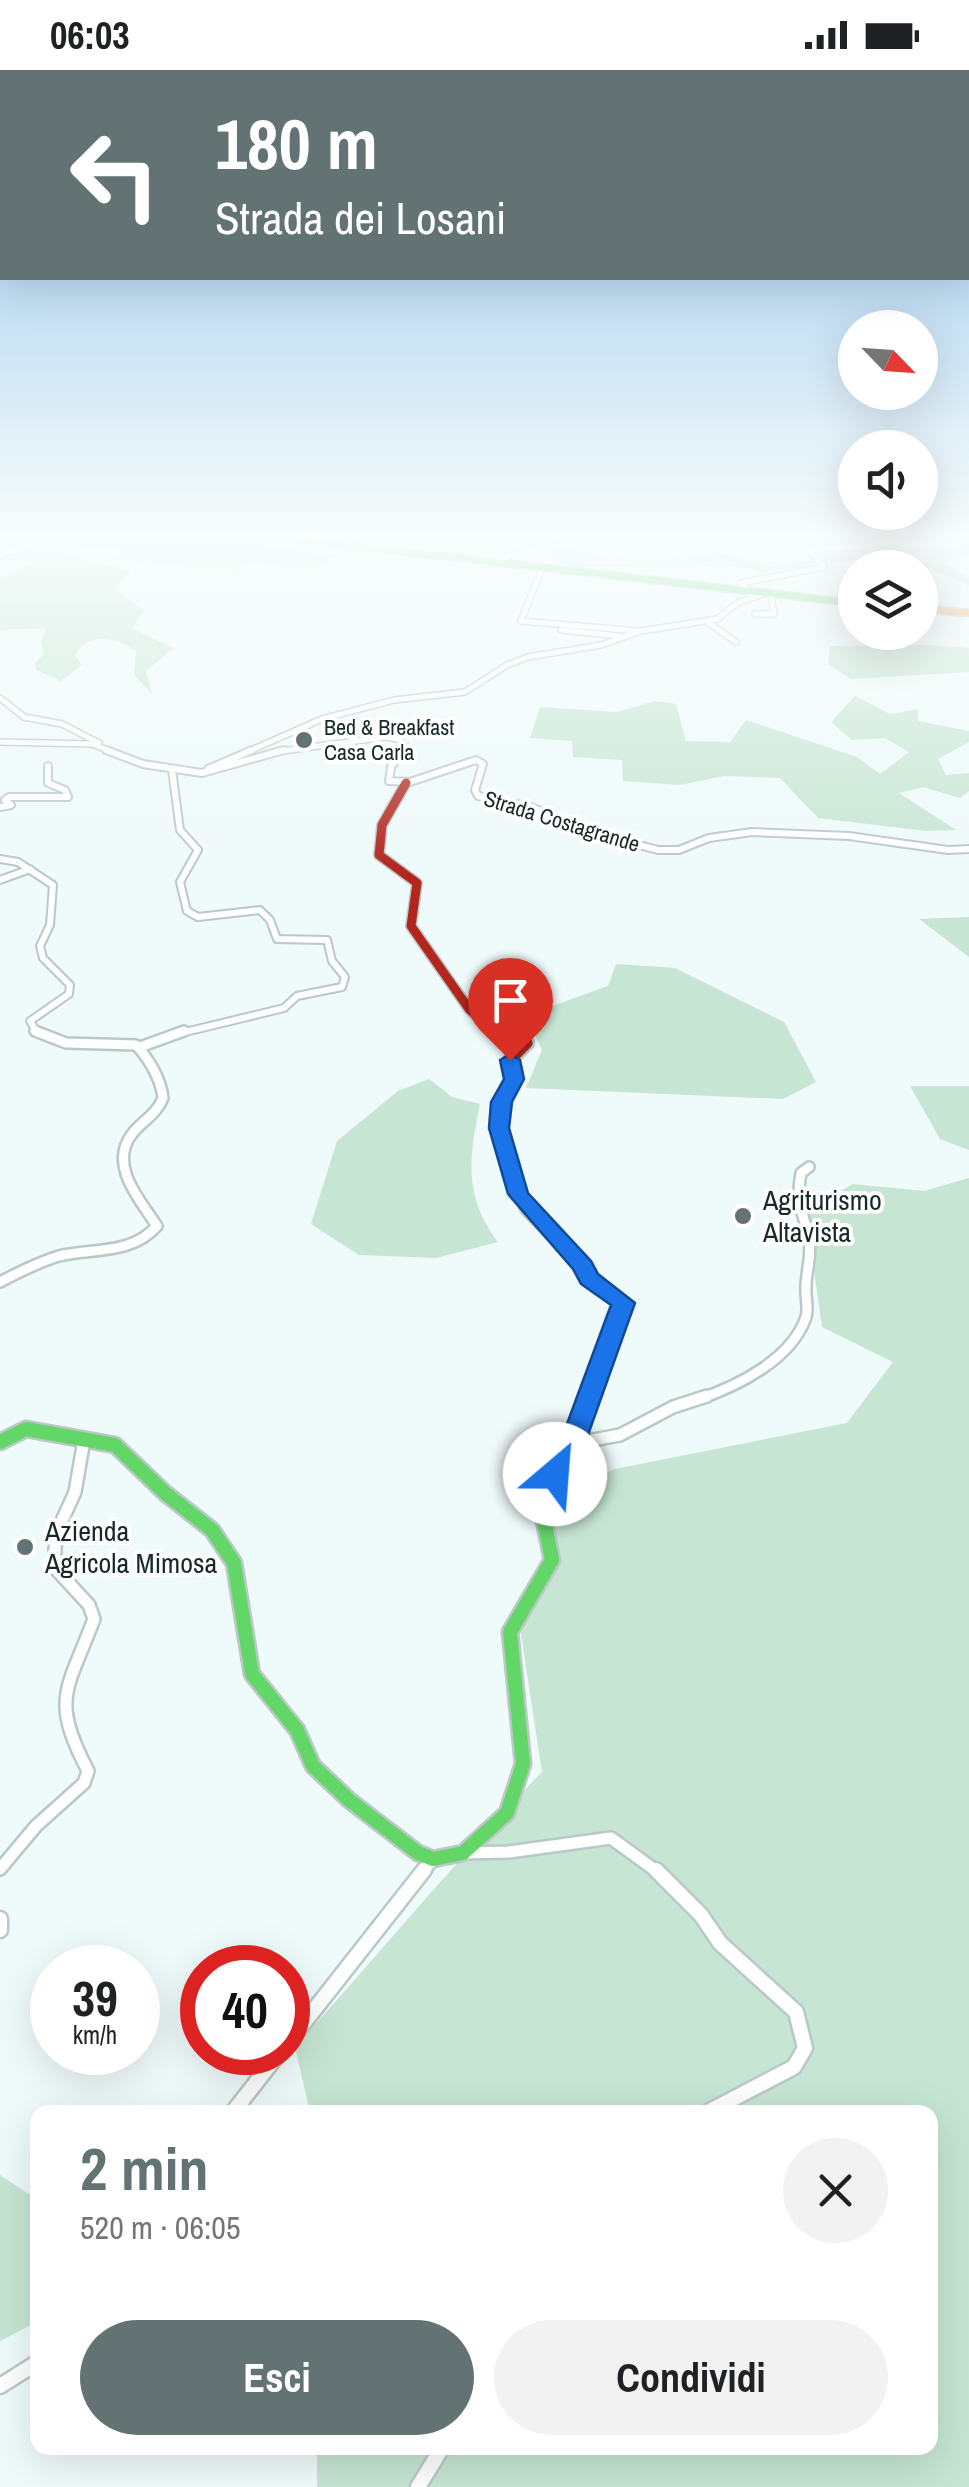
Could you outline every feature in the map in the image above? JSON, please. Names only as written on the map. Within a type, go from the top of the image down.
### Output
[{"type":"street","points":[[202,773],[239,752],[322,719],[394,700],[465,692],[506,665],[528,657],[596,647]]},
{"type":"street","points":[[0,698],[24,717],[62,724],[135,762],[172,770],[202,773],[294,747],[398,739],[406,746],[391,767],[389,781],[406,783],[380,828],[376,840],[378,855],[417,884],[412,926],[468,1009],[490,1028],[524,1036],[527,1043],[510,1060],[514,1079],[500,1110],[504,1155],[518,1194],[583,1266],[589,1278],[624,1303],[577,1432],[577,1443],[544,1490],[542,1501],[552,1560],[510,1632],[524,1764],[520,1782],[507,1813],[463,1853]]},
{"type":"street","points":[[0,742],[92,744],[109,750]]},
{"type":"street","name":"Strada Costagrande","points":[[406,783],[476,760],[482,764],[475,790],[478,796],[526,806],[587,832],[658,850],[679,850],[709,838],[752,832],[849,836],[969,849]]},
{"type":"street","points":[[0,807],[10,805],[5,800],[9,797],[68,797],[65,790],[48,783],[48,766]]},
{"type":"street","points":[[0,860],[30,869],[53,885],[50,925],[41,938],[41,953],[70,985],[69,994],[60,1002],[30,1020],[38,1035],[62,1042],[140,1047],[198,1026],[284,1008],[297,996],[342,987],[346,977],[332,962],[328,940],[277,939],[270,920],[260,910],[198,917],[187,911],[180,882],[198,850],[180,830],[172,770]]},
{"type":"street","points":[[0,880],[30,869]]},
{"type":"street","points":[[0,1282],[59,1256],[141,1241],[157,1226],[127,1178],[123,1157],[128,1137],[161,1108],[165,1097],[164,1086],[140,1047]]},
{"type":"street","points":[[577,1443],[620,1435],[685,1402],[733,1388],[792,1344],[808,1314],[805,1292],[810,1242],[799,1214],[797,1193],[801,1174],[809,1167]]},
{"type":"street","points":[[0,1442],[26,1429],[115,1445],[226,1546],[234,1563],[252,1674],[297,1730],[312,1766],[418,1853],[433,1859],[611,1838],[652,1866],[702,1915],[720,1943],[796,2012],[805,2048],[794,2067],[714,2105]]},
{"type":"street","points":[[0,1869],[36,1826],[84,1783],[88,1772],[62,1715],[94,1619],[89,1606],[54,1566],[56,1534],[76,1492],[84,1440]]},
{"type":"street","points":[[310,2015],[433,1859]]},
{"type":"street","points":[[0,1919],[0,1930]]},
{"type":"street","points":[[238,2105],[262,2075]]},
{"type":"street","points":[[0,2386],[30,2367]]},
{"type":"street","points":[[418,2487],[438,2455]]},
{"type":"green space","points":[[42,647],[81,647],[75,655],[82,665],[61,681],[36,670],[35,663],[43,655]]},
{"type":"green space","points":[[128,647],[173,648],[146,671],[152,694],[134,675],[136,651]]},
{"type":"green space","points":[[830,647],[838,650],[969,648],[969,672],[851,679],[828,664]]},
{"type":"green space","points":[[855,696],[890,714],[918,709],[918,721],[969,731],[969,742],[938,759],[946,775],[969,773],[969,791],[960,798],[923,787],[899,793],[956,830],[926,831],[818,818],[780,778],[724,776],[680,785],[623,781],[622,760],[573,757],[572,741],[530,738],[540,707],[617,712],[655,701],[676,704],[686,741],[730,742],[746,720],[857,757],[880,774],[909,752],[885,738],[852,740],[831,722]]},
{"type":"green space","points":[[969,917],[969,957],[919,919]]},
{"type":"green space","points":[[616,964],[675,968],[784,1022],[816,1082],[783,1099],[526,1088],[542,1050],[532,1028],[508,1022],[608,986]]},
{"type":"green space","points":[[429,1079],[452,1097],[480,1104],[473,1141],[474,1192],[498,1242],[436,1258],[359,1255],[311,1224],[337,1141],[398,1091]]},
{"type":"green space","points":[[910,1086],[969,1086],[969,1150],[940,1139]]},
{"type":"green space","points":[[969,1178],[969,2487],[317,2487],[317,2455],[938,2455],[938,2105],[308,2105],[301,2075],[310,2075],[310,2030],[542,1772],[519,1621],[549,1558],[550,1523],[559,1493],[615,1469],[847,1423],[893,1362],[822,1327],[810,1242],[799,1214],[853,1184],[924,1191]]},
{"type":"green space","points":[[0,2175],[30,2195],[30,2326],[0,2341]]},
{"type":"traffic: fast","points":[[0,1442],[26,1429],[115,1445],[165,1493],[212,1530],[234,1563],[252,1674],[297,1730],[313,1766],[349,1800],[418,1853],[433,1859],[463,1853],[507,1813],[523,1764],[510,1632],[552,1560],[542,1511],[544,1493]]},
{"type":"traffic: slow","points":[[511,1065],[514,1079],[501,1102],[499,1127],[510,1174],[527,1209],[583,1266],[589,1279],[624,1303],[573,1450],[544,1493]]},
{"type":"traffic: jam","points":[[406,783],[382,825],[379,855],[417,883],[411,926],[469,1009],[490,1028],[524,1036],[527,1043],[510,1060],[511,1065]]},
{"type":"place","name":"Bed & Breakfast Casa Carla","points":[[304,740]]},
{"type":"place","name":"Agriturismo Altavista","points":[[743,1216]]},
{"type":"place","name":"Azienda Agricola Mimosa","points":[[25,1547]]},
{"type":"route","points":[[510,1060],[514,1079],[502,1102],[499,1128],[518,1194],[527,1209],[583,1266],[589,1278],[624,1303],[577,1432],[577,1443],[555,1474]]}]
